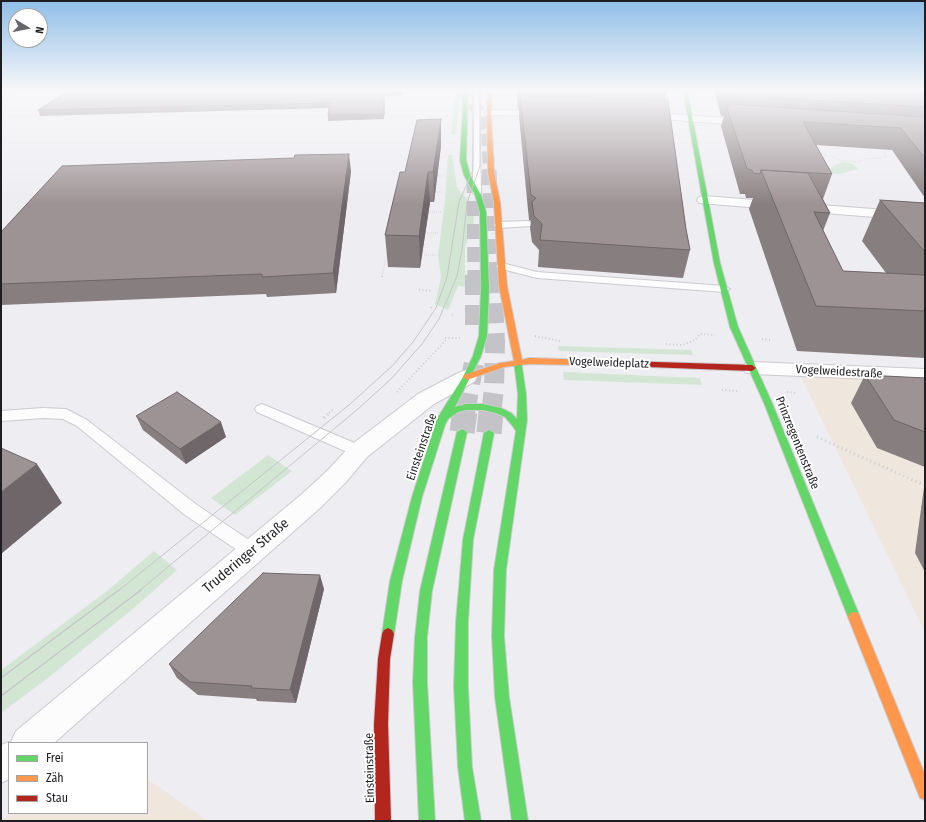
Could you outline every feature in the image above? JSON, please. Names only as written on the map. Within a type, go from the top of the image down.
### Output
[{"type":"main road","name":"Einsteinstraße","points":[[383,821],[381,724],[384,659],[397,574],[417,497],[442,419],[467,377],[480,348],[484,324],[484,216],[482,205],[465,170],[464,128]]},
{"type":"main road","points":[[490,128],[490,172],[497,202],[505,298],[518,362],[522,394],[521,432],[500,570],[498,636],[502,696],[520,821]]},
{"type":"main road","name":"Prinzregentenstraße","points":[[691,128],[717,263],[734,327],[771,411],[925,794]]},
{"type":"main road","name":"Vogelweideplatz","points":[[467,377],[490,368],[518,362],[551,361],[752,368]]},
{"type":"main road","points":[[442,419],[455,410],[466,407],[483,407],[508,415],[516,423],[521,432]]},
{"type":"main road","points":[[427,821],[420,696],[421,637],[426,591],[462,432]]},
{"type":"main road","points":[[473,821],[465,767],[461,687],[462,622],[468,540],[489,433]]},
{"type":"street","points":[[704,200],[925,217]]},
{"type":"street","name":"Vogelweidestraße","points":[[752,368],[925,375]]},
{"type":"street","name":"Truderinger Straße","points":[[29,742],[330,483],[355,457],[359,450],[426,399],[467,377]]},
{"type":"lane","points":[[463,137],[473,133],[476,129]]},
{"type":"lane","points":[[476,129],[490,158]]},
{"type":"lane","points":[[476,129],[477,193]]},
{"type":"lane","points":[[498,225],[528,224]]},
{"type":"lane","points":[[502,266],[537,275],[724,289]]},
{"type":"lane","points":[[262,409],[359,450]]},
{"type":"lane","points":[[1,416],[43,413],[66,414],[82,423],[191,510],[252,551]]},
{"type":"path","points":[[813,150],[842,161],[859,162],[864,159],[887,157],[878,145]]},
{"type":"path","points":[[437,176],[445,176]]},
{"type":"path","points":[[435,192],[443,192]]},
{"type":"path","points":[[428,212],[441,212]]},
{"type":"path","points":[[425,233],[438,233]]},
{"type":"path","points":[[382,277],[389,246]]},
{"type":"path","points":[[422,255],[436,255]]},
{"type":"path","points":[[419,290],[433,290]]},
{"type":"path","points":[[659,344],[682,345],[695,340],[700,334]]},
{"type":"path","points":[[392,398],[423,364],[442,346],[447,338],[445,338]]},
{"type":"path","points":[[546,338],[566,342]]},
{"type":"path","points":[[817,437],[924,485]]},
{"type":"shaded area","points":[[800,375],[925,381],[925,632]]},
{"type":"shaded area","points":[[148,780],[208,821],[1,821],[9,814],[148,814]]},
{"type":"green space","points":[[452,128],[457,128],[456,135],[451,134]]},
{"type":"green space","points":[[452,154],[457,187],[470,201],[474,218],[473,226],[465,247],[465,287],[458,286],[448,310],[435,304],[441,277],[438,255],[445,201],[448,155]]},
{"type":"green space","points":[[843,162],[853,164],[858,169],[841,174],[830,173],[827,169]]},
{"type":"green space","points":[[558,346],[691,350],[693,355],[559,351]]},
{"type":"green space","points":[[563,372],[700,378],[702,385],[564,380]]},
{"type":"green space","points":[[268,455],[292,471],[235,515],[211,498]]},
{"type":"green space","points":[[154,551],[177,570],[134,608],[48,678],[1,713],[1,670],[107,591]]},
{"type":"building","points":[[415,128],[440,128],[433,172],[428,172],[419,236],[385,235],[400,172],[405,172]]},
{"type":"building","points":[[524,128],[672,128],[690,250],[540,240],[542,224],[534,216],[532,202],[536,198],[531,195]]},
{"type":"building","points":[[734,128],[807,128],[832,174],[761,170],[760,174],[753,173],[752,170],[747,169]]},
{"type":"building","points":[[901,128],[925,128],[925,158]]},
{"type":"building","points":[[349,154],[333,273],[262,277],[262,274],[1,284],[1,232],[62,166],[294,158],[295,155]]},
{"type":"building","points":[[761,170],[808,173],[830,213],[814,212],[843,271],[925,275],[925,311],[816,306]]},
{"type":"building","points":[[880,200],[925,203],[925,252]]},
{"type":"building","points":[[865,375],[925,378],[925,432],[894,420]]},
{"type":"building","points":[[177,392],[221,422],[180,449],[136,416]]},
{"type":"building","points":[[1,448],[37,464],[1,492]]},
{"type":"building","points":[[263,573],[320,575],[290,690],[190,682],[169,664]]},
{"type":"tunnel","points":[[486,128],[489,171]]},
{"type":"tunnel","points":[[489,170],[493,276]]},
{"type":"tunnel","points":[[474,178],[475,276]]},
{"type":"tunnel","points":[[491,413],[494,390],[495,342],[492,275]]},
{"type":"tunnel","points":[[475,276],[475,327]]},
{"type":"tunnel","points":[[465,413],[474,362]]},
{"type":"tunnel","points":[[462,432],[465,412]]},
{"type":"tunnel","points":[[489,433],[491,412]]},
{"type":"tram line","points":[[118,591],[349,405],[392,366],[413,342],[436,308],[447,277],[459,202],[473,170],[474,128]]},
{"type":"tram line","points":[[139,591],[358,409],[391,379],[422,344],[439,319],[457,276],[462,250],[467,203],[480,166],[480,128]]},
{"type":"tram line","points":[[1,678],[119,590]]},
{"type":"tram line","points":[[1,696],[141,590]]},
{"type":"traffic: fast","points":[[464,128],[463,160],[467,175],[478,195],[483,212],[485,289],[483,336],[477,356],[467,377]]},
{"type":"traffic: fast","points":[[692,128],[717,263],[734,327],[768,403],[854,617]]},
{"type":"traffic: fast","points":[[518,362],[522,394],[522,420],[500,570],[498,636],[502,697],[520,821]]},
{"type":"traffic: fast","points":[[388,634],[396,581],[417,497],[440,425],[467,377]]},
{"type":"traffic: fast","points":[[442,419],[455,410],[466,407],[483,407],[498,410],[508,415],[516,423],[521,432]]},
{"type":"traffic: fast","points":[[427,821],[420,682],[421,637],[426,591],[462,432]]},
{"type":"traffic: fast","points":[[473,821],[465,767],[461,687],[462,622],[468,540],[489,433]]},
{"type":"traffic: slow","points":[[489,128],[491,172],[497,202],[503,286],[518,362]]},
{"type":"traffic: slow","points":[[467,377],[503,365],[529,361],[625,364]]},
{"type":"traffic: slow","points":[[854,617],[925,793]]},
{"type":"traffic: jam","points":[[625,364],[752,368]]},
{"type":"traffic: jam","points":[[383,821],[381,724],[384,659],[388,634]]}]
